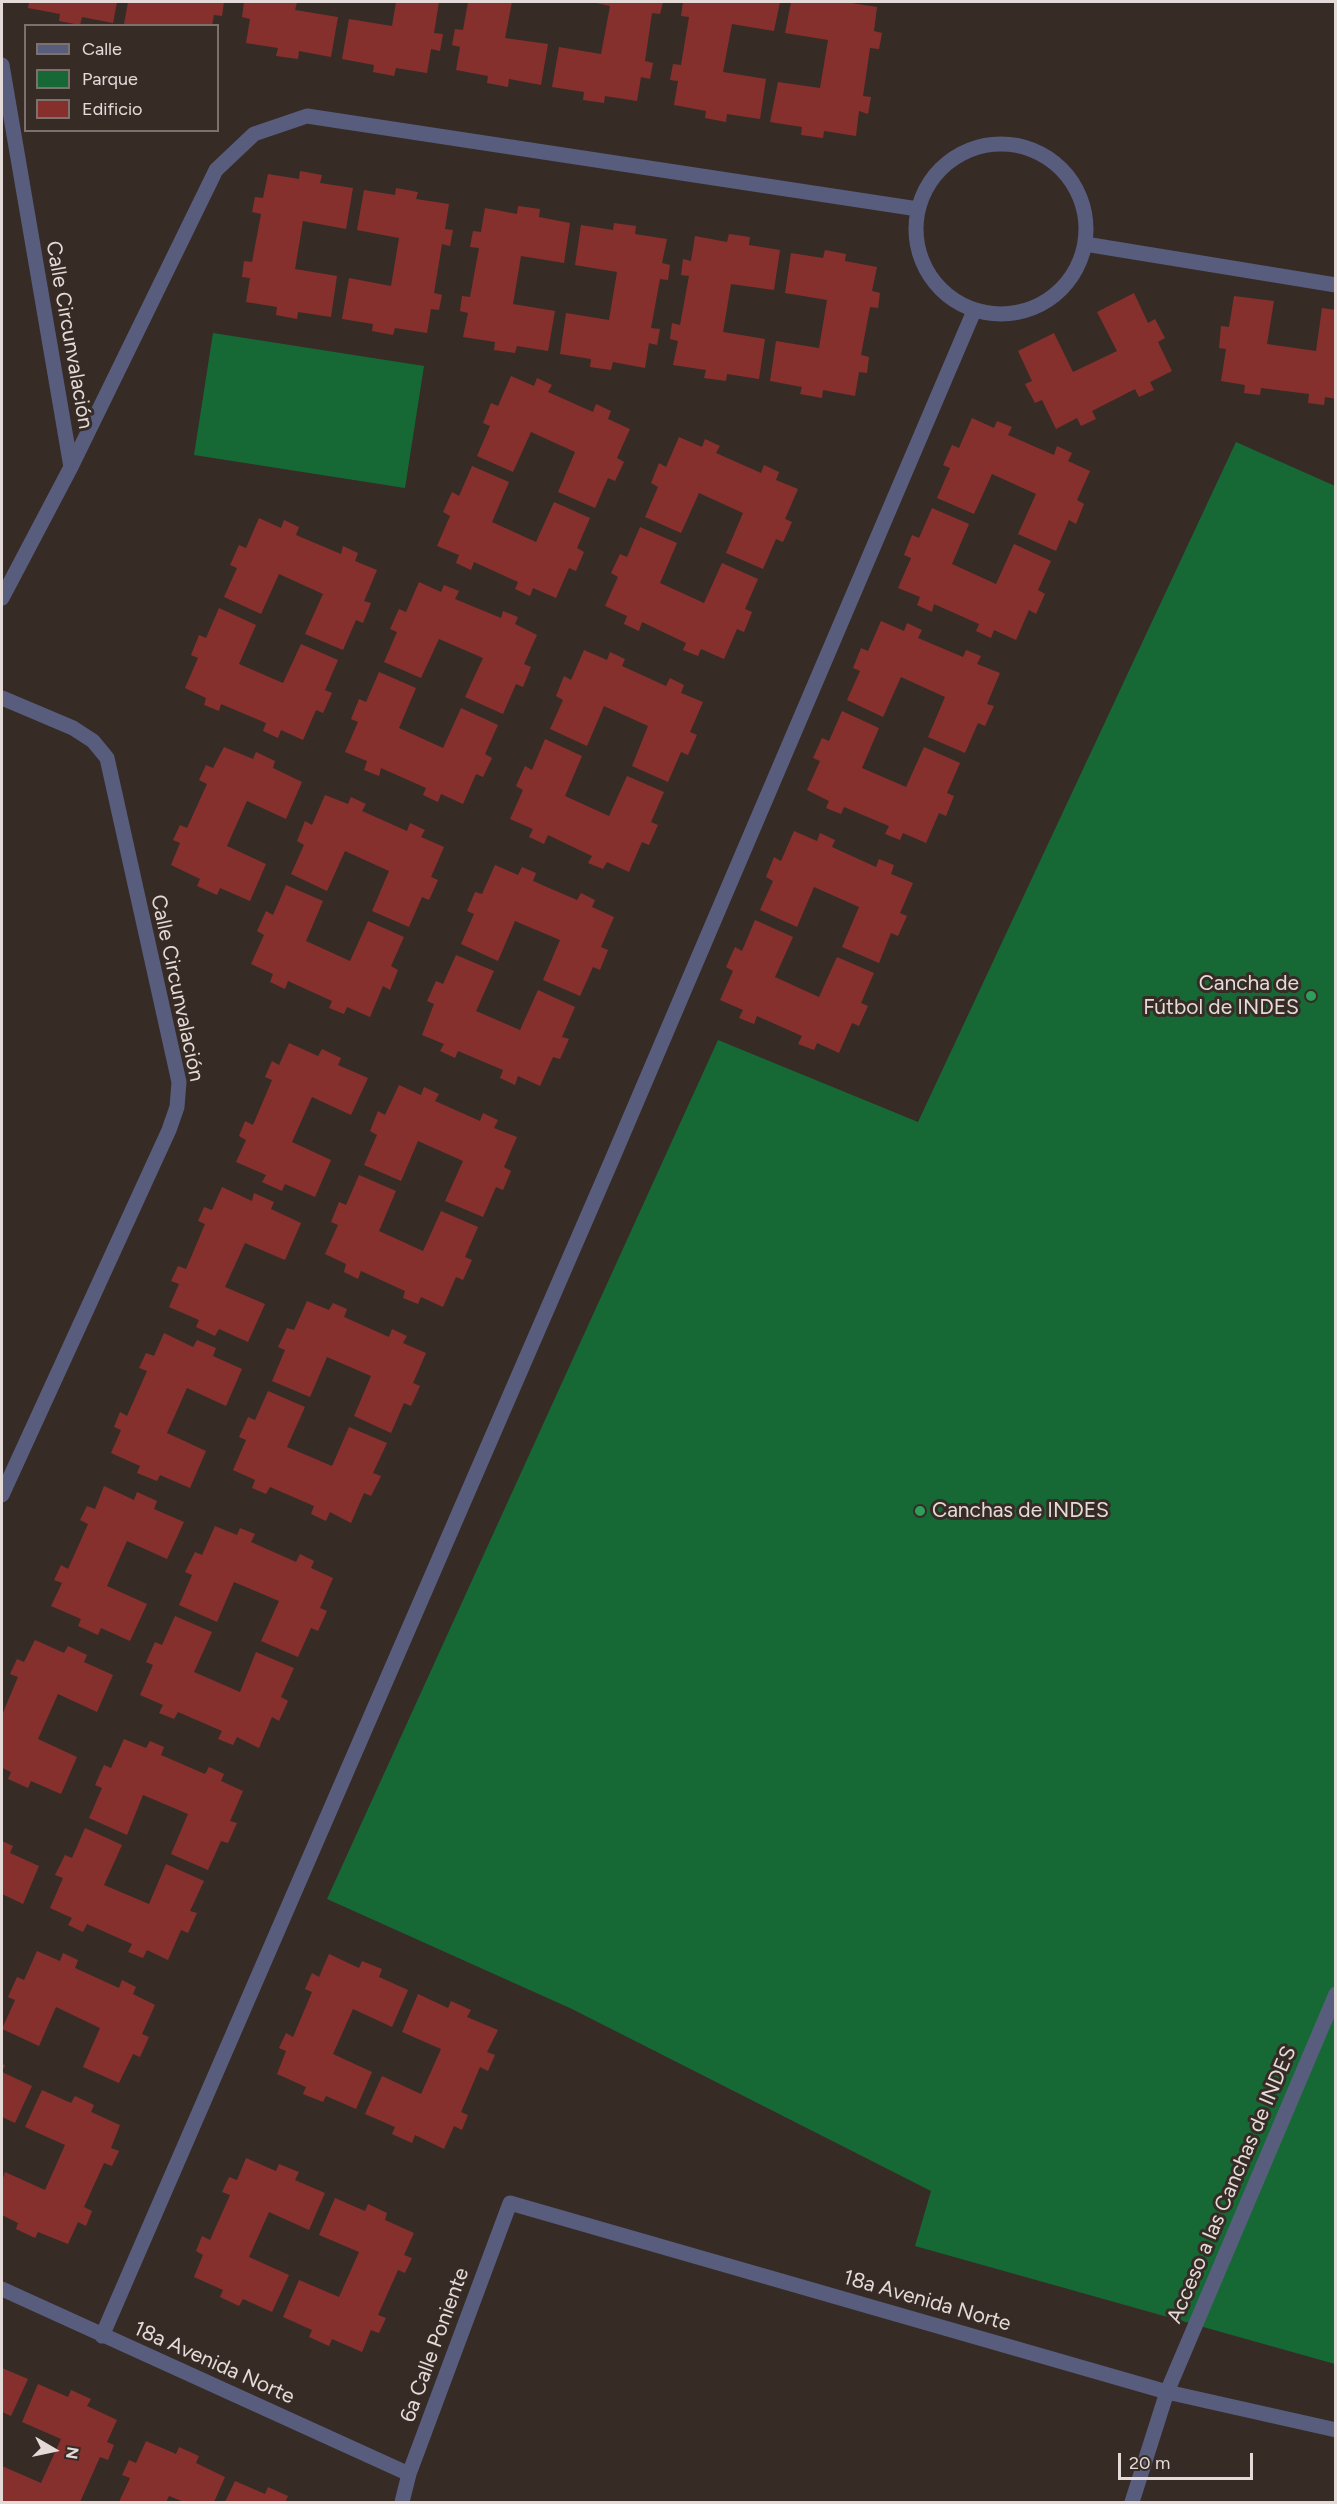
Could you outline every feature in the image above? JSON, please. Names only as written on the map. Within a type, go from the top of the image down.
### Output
[{"type":"street","name":"Calle Circunvalación","points":[[2,65],[71,466]]},
{"type":"street","points":[[2,598],[71,466],[216,170],[254,134],[307,116],[918,209]]},
{"type":"street","points":[[1004,143],[1033,149],[1057,164],[1076,187],[1085,215],[1085,244],[1075,271],[1056,294],[1040,304],[1031,309],[1003,315],[974,311],[952,300],[933,282],[920,259],[915,234],[918,209],[929,182],[949,160],[975,147],[1004,143]]},
{"type":"street","points":[[1085,244],[1335,285]]},
{"type":"street","points":[[102,2336],[611,1162],[974,311]]},
{"type":"street","name":"Calle Circunvalación","points":[[2,698],[73,728],[93,741],[106,758],[179,1082],[177,1107],[169,1130],[2,1495]]},
{"type":"street","name":"Acceso a las Canchas de INDES","points":[[1132,2502],[1167,2392],[1335,1994]]},
{"type":"street","name":"18a Avenida Norte","points":[[510,2203],[1167,2392],[1335,2430]]},
{"type":"street","name":"6a Calle Poniente","points":[[402,2502],[409,2474],[510,2203]]},
{"type":"street","name":"18a Avenida Norte","points":[[2,2289],[409,2474]]},
{"type":"green space","points":[[213,333],[424,366],[405,488],[194,455]]},
{"type":"green space","name":"Canchas de INDES","points":[[1236,442],[1335,486],[1335,2364],[915,2246],[931,2191],[572,2009],[327,1899],[718,1040],[918,1122]]},
{"type":"building","points":[[29,2],[117,2],[113,23],[82,17],[80,24],[75,24],[59,21],[60,14],[28,8]]},
{"type":"building","points":[[128,2],[224,2],[222,16],[214,15],[212,24],[124,24]]},
{"type":"building","points":[[244,2],[297,2],[295,10],[338,17],[331,57],[299,51],[298,59],[276,56],[278,48],[246,43],[250,19],[242,17]]},
{"type":"building","points":[[396,2],[439,2],[434,33],[443,34],[440,51],[431,49],[427,73],[396,68],[394,76],[373,72],[374,65],[342,59],[349,19],[392,26]]},
{"type":"building","points":[[468,2],[512,2],[505,38],[548,44],[541,85],[509,79],[508,87],[487,83],[488,76],[456,70],[460,47],[452,45],[455,29],[463,30]]},
{"type":"building","points":[[592,2],[663,2],[660,14],[652,13],[645,61],[653,63],[650,79],[641,77],[637,101],[605,96],[604,103],[583,100],[584,92],[552,87],[559,47],[601,54],[610,6]]},
{"type":"building","points":[[683,2],[780,2],[774,31],[732,24],[723,72],[766,79],[760,119],[727,114],[726,122],[705,118],[706,111],[674,105],[678,81],[670,80],[673,64],[681,65],[689,17],[681,16]]},
{"type":"building","points":[[791,2],[845,2],[877,7],[874,31],[882,33],[879,49],[870,48],[863,96],[871,97],[868,114],[859,111],[856,136],[824,131],[823,138],[801,135],[802,127],[770,122],[778,82],[820,88],[828,40],[785,33]]},
{"type":"building","points":[[300,171],[322,175],[320,183],[353,188],[346,229],[303,221],[295,269],[337,276],[331,317],[298,312],[297,319],[276,315],[277,307],[246,302],[250,278],[242,277],[244,261],[252,262],[261,214],[252,212],[255,197],[263,198],[268,174],[299,179]]},
{"type":"building","points":[[396,188],[418,192],[416,199],[449,204],[445,229],[453,230],[450,246],[442,244],[434,293],[442,295],[439,310],[431,309],[427,333],[395,328],[393,335],[372,331],[373,324],[342,319],[349,278],[391,286],[399,238],[357,230],[364,190],[395,195]]},
{"type":"building","points":[[518,206],[540,209],[539,217],[570,223],[564,263],[521,256],[513,304],[555,311],[548,351],[517,346],[515,353],[494,350],[495,342],[463,337],[468,313],[460,311],[462,296],[470,297],[479,248],[470,247],[473,231],[481,232],[485,208],[517,214]]},
{"type":"building","points":[[614,223],[636,226],[635,234],[667,239],[662,263],[670,265],[668,280],[660,279],[651,328],[660,329],[657,345],[649,343],[645,368],[613,362],[611,370],[590,367],[591,359],[560,354],[566,313],[609,320],[617,272],[575,265],[581,225],[613,230]]},
{"type":"building","points":[[729,234],[750,237],[749,245],[780,250],[774,290],[731,284],[723,332],[765,339],[759,379],[727,374],[726,381],[704,378],[706,370],[673,365],[678,341],[670,339],[672,323],[680,325],[689,276],[681,275],[683,259],[691,261],[695,236],[727,242]]},
{"type":"building","points":[[825,250],[846,254],[845,261],[877,267],[872,291],[880,293],[878,308],[870,307],[861,355],[869,357],[867,373],[859,372],[855,396],[823,390],[822,398],[800,394],[802,387],[770,381],[776,341],[819,348],[827,300],[785,293],[791,253],[823,258]]},
{"type":"building","points":[[1134,293],[1148,323],[1155,319],[1165,338],[1158,342],[1172,371],[1150,382],[1154,390],[1139,397],[1135,389],[1092,411],[1096,419],[1081,426],[1077,418],[1056,429],[1042,400],[1035,403],[1025,384],[1032,381],[1018,351],[1054,333],[1073,372],[1117,351],[1097,312]]},
{"type":"building","points":[[1234,296],[1274,301],[1267,344],[1316,351],[1322,308],[1336,310],[1336,399],[1325,397],[1324,405],[1308,403],[1309,394],[1261,388],[1260,395],[1244,393],[1245,385],[1221,381],[1226,349],[1219,348],[1221,326],[1229,327]]},
{"type":"building","points":[[511,376],[534,386],[537,378],[552,385],[548,392],[593,412],[596,404],[611,411],[608,419],[630,429],[617,458],[624,462],[615,481],[608,478],[595,508],[558,492],[575,452],[531,432],[513,472],[477,456],[490,426],[483,423],[491,403],[498,406]]},
{"type":"building","points":[[972,418],[994,428],[997,421],[1012,427],[1008,435],[1054,455],[1057,446],[1072,453],[1068,461],[1090,471],[1077,500],[1084,504],[1076,524],[1069,520],[1056,551],[1018,534],[1036,494],[992,474],[974,514],[937,498],[950,468],[943,465],[952,445],[959,448]]},
{"type":"building","points":[[679,437],[702,447],[705,439],[720,446],[716,453],[761,473],[764,465],[779,472],[776,480],[798,489],[785,519],[792,522],[783,542],[776,539],[763,569],[726,553],[743,513],[699,493],[681,533],[645,517],[658,487],[651,483],[659,463],[666,467]]},
{"type":"building","points":[[472,466],[509,482],[492,522],[536,542],[554,502],[590,518],[577,548],[584,552],[576,571],[569,568],[556,598],[533,588],[530,596],[515,589],[518,582],[474,562],[471,570],[456,563],[459,555],[437,546],[450,516],[443,512],[452,492],[459,496]]},
{"type":"building","points":[[932,508],[969,524],[952,564],[996,584],[1014,544],[1051,561],[1038,590],[1045,594],[1036,614],[1029,610],[1016,640],[994,630],[991,638],[976,631],[979,624],[934,604],[932,612],[917,605],[920,597],[898,588],[911,558],[904,555],[912,535],[919,538]]},
{"type":"building","points":[[259,518],[281,528],[284,520],[299,527],[296,535],[341,554],[343,546],[358,553],[355,561],[377,570],[364,601],[371,603],[363,623],[356,620],[343,650],[305,634],[323,594],[279,574],[261,614],[224,597],[237,568],[230,565],[239,545],[246,548]]},
{"type":"building","points":[[640,527],[677,543],[660,583],[704,603],[722,563],[758,579],[745,609],[752,612],[744,632],[737,629],[724,659],[701,649],[698,656],[683,650],[686,643],[642,622],[639,631],[624,624],[627,616],[605,606],[618,577],[611,573],[620,554],[627,557]]},
{"type":"building","points":[[419,582],[441,592],[444,585],[459,591],[455,599],[501,618],[503,611],[518,617],[515,624],[537,635],[524,664],[531,667],[523,687],[516,684],[503,714],[465,697],[483,658],[439,639],[421,678],[384,662],[397,632],[390,629],[399,609],[406,612]]},
{"type":"building","points":[[219,608],[256,625],[239,664],[283,683],[301,644],[338,660],[325,690],[332,693],[323,713],[316,710],[303,740],[281,730],[278,738],[263,731],[266,723],[221,704],[219,711],[204,705],[206,698],[185,688],[198,658],[191,655],[199,635],[206,638]]},
{"type":"building","points":[[881,621],[904,631],[907,623],[922,630],[918,638],[963,657],[966,650],[981,656],[977,664],[1000,673],[987,704],[994,706],[985,726],[978,723],[965,753],[928,737],[945,697],[901,677],[883,717],[847,700],[860,671],[853,668],[861,648],[868,651]]},
{"type":"building","points":[[584,650],[607,660],[610,652],[625,659],[622,666],[666,686],[670,678],[684,685],[681,693],[703,702],[690,732],[697,735],[688,755],[681,752],[668,782],[632,766],[648,726],[604,706],[587,746],[550,729],[563,700],[556,696],[564,676],[571,680]]},
{"type":"building","points":[[379,672],[416,688],[399,728],[443,748],[461,708],[498,725],[485,754],[492,758],[483,777],[476,774],[463,804],[441,794],[438,802],[423,795],[426,788],[381,768],[379,776],[364,770],[367,761],[345,752],[358,722],[351,719],[359,699],[366,702]]},
{"type":"building","points":[[842,711],[879,728],[862,768],[906,787],[924,747],[960,763],[947,793],[954,796],[946,816],[939,813],[926,843],[903,833],[900,840],[885,834],[889,826],[844,807],[841,814],[826,808],[829,801],[807,790],[820,761],[813,758],[822,738],[829,741]]},
{"type":"building","points":[[545,739],[582,756],[565,796],[609,816],[627,776],[664,792],[651,822],[658,825],[649,845],[642,842],[629,872],[607,862],[603,869],[588,863],[592,856],[548,835],[544,844],[529,837],[533,829],[510,819],[523,790],[516,786],[525,766],[532,770]]},
{"type":"building","points":[[224,747],[253,759],[256,752],[275,761],[273,768],[302,782],[286,819],[247,801],[227,846],[266,864],[250,901],[220,888],[217,895],[197,886],[200,879],[171,865],[180,843],[173,840],[180,825],[187,828],[207,784],[199,780],[206,765],[213,768]]},
{"type":"building","points":[[325,795],[348,804],[351,797],[366,804],[362,811],[407,831],[410,823],[425,830],[421,837],[444,847],[431,877],[438,880],[429,900],[422,897],[409,927],[372,911],[389,871],[345,851],[327,891],[291,874],[304,845],[297,841],[305,821],[312,825]]},
{"type":"building","points":[[794,831],[817,841],[820,833],[835,840],[832,847],[876,867],[879,859],[894,865],[891,874],[913,883],[900,913],[907,916],[898,936],[891,933],[879,963],[842,947],[859,907],[814,887],[797,927],[760,910],[773,881],[766,877],[774,857],[781,861]]},
{"type":"building","points":[[495,865],[518,875],[522,867],[536,873],[533,881],[577,900],[581,893],[595,900],[592,907],[614,917],[601,947],[608,950],[600,970],[593,967],[580,996],[543,980],[560,940],[515,921],[498,961],[461,944],[474,914],[467,911],[475,892],[482,894]]},
{"type":"building","points":[[286,885],[323,901],[306,941],[350,961],[368,921],[404,937],[391,966],[398,970],[390,990],[383,986],[370,1017],[347,1007],[344,1014],[329,1008],[332,1001],[288,981],[285,989],[270,982],[273,974],[251,964],[264,935],[257,931],[266,911],[273,915]]},
{"type":"building","points":[[755,920],[793,937],[775,977],[819,997],[837,957],[874,973],[861,1003],[868,1006],[859,1026],[852,1023],[839,1053],[817,1043],[814,1050],[798,1044],[802,1036],[757,1016],[754,1024],[739,1018],[743,1010],[720,1000],[733,971],[726,967],[735,947],[742,951]]},
{"type":"building","points":[[456,955],[494,971],[476,1011],[520,1030],[538,990],[575,1007],[562,1037],[569,1039],[560,1059],[553,1057],[540,1086],[518,1076],[515,1085],[500,1078],[503,1070],[458,1051],[455,1058],[440,1051],[444,1044],[422,1035],[434,1004],[427,1001],[436,981],[443,984]]},
{"type":"building","points":[[289,1043],[318,1056],[322,1049],[341,1058],[338,1065],[368,1078],[351,1115],[312,1097],[292,1142],[331,1160],[315,1197],[285,1184],[282,1191],[262,1182],[266,1175],[236,1162],[246,1140],[239,1136],[245,1121],[253,1125],[272,1080],[265,1077],[272,1061],[279,1065]]},
{"type":"building","points":[[399,1085],[421,1095],[424,1087],[439,1094],[435,1101],[480,1121],[483,1113],[498,1120],[494,1128],[517,1137],[504,1167],[511,1171],[503,1190],[496,1187],[483,1217],[445,1201],[463,1161],[418,1141],[401,1181],[364,1165],[377,1135],[370,1131],[378,1111],[385,1115]]},
{"type":"building","points":[[359,1175],[396,1191],[379,1231],[423,1251],[441,1211],[478,1227],[465,1257],[472,1260],[463,1280],[456,1277],[443,1307],[421,1297],[418,1304],[403,1298],[405,1291],[361,1271],[358,1279],[344,1272],[346,1264],[325,1254],[338,1225],[331,1222],[339,1202],[346,1205]]},
{"type":"building","points":[[222,1187],[252,1201],[254,1193],[274,1202],[271,1209],[301,1223],[285,1260],[245,1243],[225,1287],[265,1304],[248,1342],[219,1329],[215,1336],[196,1327],[199,1320],[169,1307],[179,1284],[171,1281],[178,1266],[186,1269],[205,1224],[198,1221],[204,1207],[212,1210]]},
{"type":"building","points":[[307,1301],[329,1310],[333,1303],[347,1309],[344,1317],[389,1337],[392,1329],[407,1336],[403,1343],[426,1353],[413,1383],[420,1386],[411,1406],[404,1403],[391,1433],[354,1416],[371,1376],[327,1357],[310,1397],[272,1381],[285,1350],[278,1347],[287,1328],[294,1330]]},
{"type":"building","points":[[164,1333],[193,1347],[197,1340],[216,1348],[213,1356],[242,1369],[226,1406],[187,1388],[167,1433],[206,1451],[190,1488],[160,1475],[157,1481],[137,1473],[140,1466],[111,1453],[121,1430],[114,1427],[120,1412],[127,1416],[147,1371],[139,1368],[146,1353],[154,1356]]},
{"type":"building","points":[[268,1391],[305,1407],[287,1447],[332,1466],[349,1427],[387,1443],[373,1473],[381,1476],[371,1496],[364,1493],[351,1523],[330,1512],[326,1521],[311,1514],[314,1506],[270,1487],[266,1494],[252,1488],[255,1480],[233,1470],[246,1440],[239,1437],[248,1417],[255,1420]]},
{"type":"building","points":[[104,1486],[134,1500],[137,1492],[157,1501],[154,1509],[184,1522],[167,1559],[127,1541],[107,1586],[147,1604],[130,1641],[101,1628],[98,1635],[78,1626],[81,1619],[51,1606],[62,1583],[54,1580],[61,1565],[68,1569],[88,1524],[80,1520],[87,1506],[95,1509]]},
{"type":"building","points":[[215,1526],[237,1535],[240,1528],[255,1534],[251,1542],[296,1562],[300,1554],[314,1561],[311,1568],[333,1578],[320,1608],[327,1611],[318,1631],[311,1628],[298,1657],[261,1641],[279,1601],[234,1582],[217,1622],[179,1605],[192,1575],[185,1572],[195,1552],[202,1555]]},
{"type":"building","points":[[175,1616],[212,1632],[194,1672],[240,1692],[256,1652],[294,1668],[281,1697],[288,1701],[279,1721],[272,1717],[259,1748],[237,1737],[233,1745],[218,1739],[222,1731],[178,1712],[174,1719],[159,1713],[163,1705],[140,1695],[153,1665],[146,1662],[155,1642],[162,1645]]},
{"type":"building","points":[[35,1640],[64,1653],[68,1646],[87,1655],[84,1662],[113,1675],[97,1712],[58,1694],[38,1739],[77,1757],[61,1794],[31,1781],[28,1788],[8,1779],[11,1772],[2,1768],[2,1715],[18,1677],[10,1674],[17,1659],[24,1662]]},
{"type":"building","points":[[124,1739],[146,1748],[150,1741],[164,1747],[161,1755],[205,1774],[209,1767],[224,1774],[221,1781],[243,1791],[230,1821],[237,1823],[228,1843],[221,1841],[208,1870],[171,1854],[188,1814],[143,1795],[127,1835],[89,1818],[102,1788],[95,1785],[104,1765],[111,1768]]},
{"type":"building","points":[[85,1828],[122,1845],[104,1885],[149,1904],[166,1864],[204,1881],[190,1911],[197,1913],[188,1933],[181,1930],[168,1960],[147,1950],[143,1958],[128,1952],[132,1944],[87,1924],[83,1932],[68,1925],[72,1918],[50,1908],[63,1878],[55,1875],[65,1855],[72,1858]]},
{"type":"building","points":[[2,1841],[13,1846],[10,1853],[39,1866],[23,1904],[2,1894]]},
{"type":"building","points":[[37,1951],[60,1961],[63,1953],[78,1960],[75,1968],[119,1988],[122,1980],[136,1987],[133,1994],[155,2005],[142,2034],[149,2037],[140,2057],[133,2054],[119,2083],[83,2067],[100,2028],[56,2007],[39,2046],[2,2029],[15,2000],[8,1997],[17,1977],[24,1980]]},
{"type":"building","points":[[329,1954],[359,1968],[362,1961],[382,1969],[379,1977],[408,1990],[392,2027],[353,2009],[333,2054],[372,2072],[356,2109],[326,2096],[323,2102],[303,2094],[306,2087],[277,2074],[286,2051],[279,2048],[286,2033],[293,2037],[312,1992],[305,1989],[312,1973],[319,1977]]},
{"type":"building","points":[[418,1994],[448,2008],[451,2001],[471,2010],[467,2017],[498,2030],[487,2052],[495,2055],[488,2071],[480,2067],[461,2112],[468,2115],[462,2130],[454,2126],[444,2149],[415,2135],[412,2143],[392,2134],[395,2127],[365,2114],[382,2076],[421,2094],[441,2049],[402,2032]]},
{"type":"building","points":[[2,2072],[32,2086],[15,2123],[2,2117]]},
{"type":"building","points":[[42,2090],[71,2103],[75,2096],[94,2105],[91,2112],[120,2125],[111,2148],[119,2151],[112,2166],[104,2163],[84,2207],[92,2211],[86,2226],[78,2222],[68,2244],[38,2232],[35,2238],[16,2229],[18,2223],[2,2215],[2,2181],[5,2172],[45,2190],[65,2145],[25,2127]]},
{"type":"building","points":[[246,2158],[276,2171],[279,2164],[299,2172],[295,2180],[325,2193],[309,2230],[269,2212],[249,2257],[289,2275],[272,2312],[243,2299],[239,2306],[220,2297],[223,2290],[194,2277],[203,2255],[196,2251],[202,2236],[210,2240],[230,2195],[222,2192],[229,2177],[237,2180]]},
{"type":"building","points":[[335,2198],[365,2211],[368,2204],[387,2213],[385,2220],[414,2233],[404,2255],[412,2258],[405,2273],[398,2270],[378,2315],[386,2318],[379,2333],[371,2330],[362,2352],[332,2339],[329,2346],[309,2337],[312,2330],[283,2317],[299,2280],[339,2297],[359,2252],[319,2235]]},
{"type":"building","points":[[2,2368],[28,2379],[11,2416],[2,2412]]},
{"type":"building","points":[[38,2384],[68,2397],[71,2390],[91,2399],[87,2406],[117,2420],[107,2442],[114,2445],[108,2460],[100,2457],[80,2502],[2,2502],[2,2466],[41,2483],[61,2439],[22,2422]]},
{"type":"building","points":[[146,2441],[176,2454],[179,2447],[199,2456],[196,2463],[225,2477],[214,2502],[184,2502],[169,2496],[166,2502],[119,2502],[130,2478],[122,2475],[129,2460],[136,2463]]},
{"type":"building","points":[[235,2481],[265,2494],[268,2487],[288,2496],[285,2502],[225,2502]]},
{"type":"place","name":"Cancha de Fútbol de INDES","points":[[1311,996]]},
{"type":"place","name":"Canchas de INDES","points":[[920,1511]]}]
